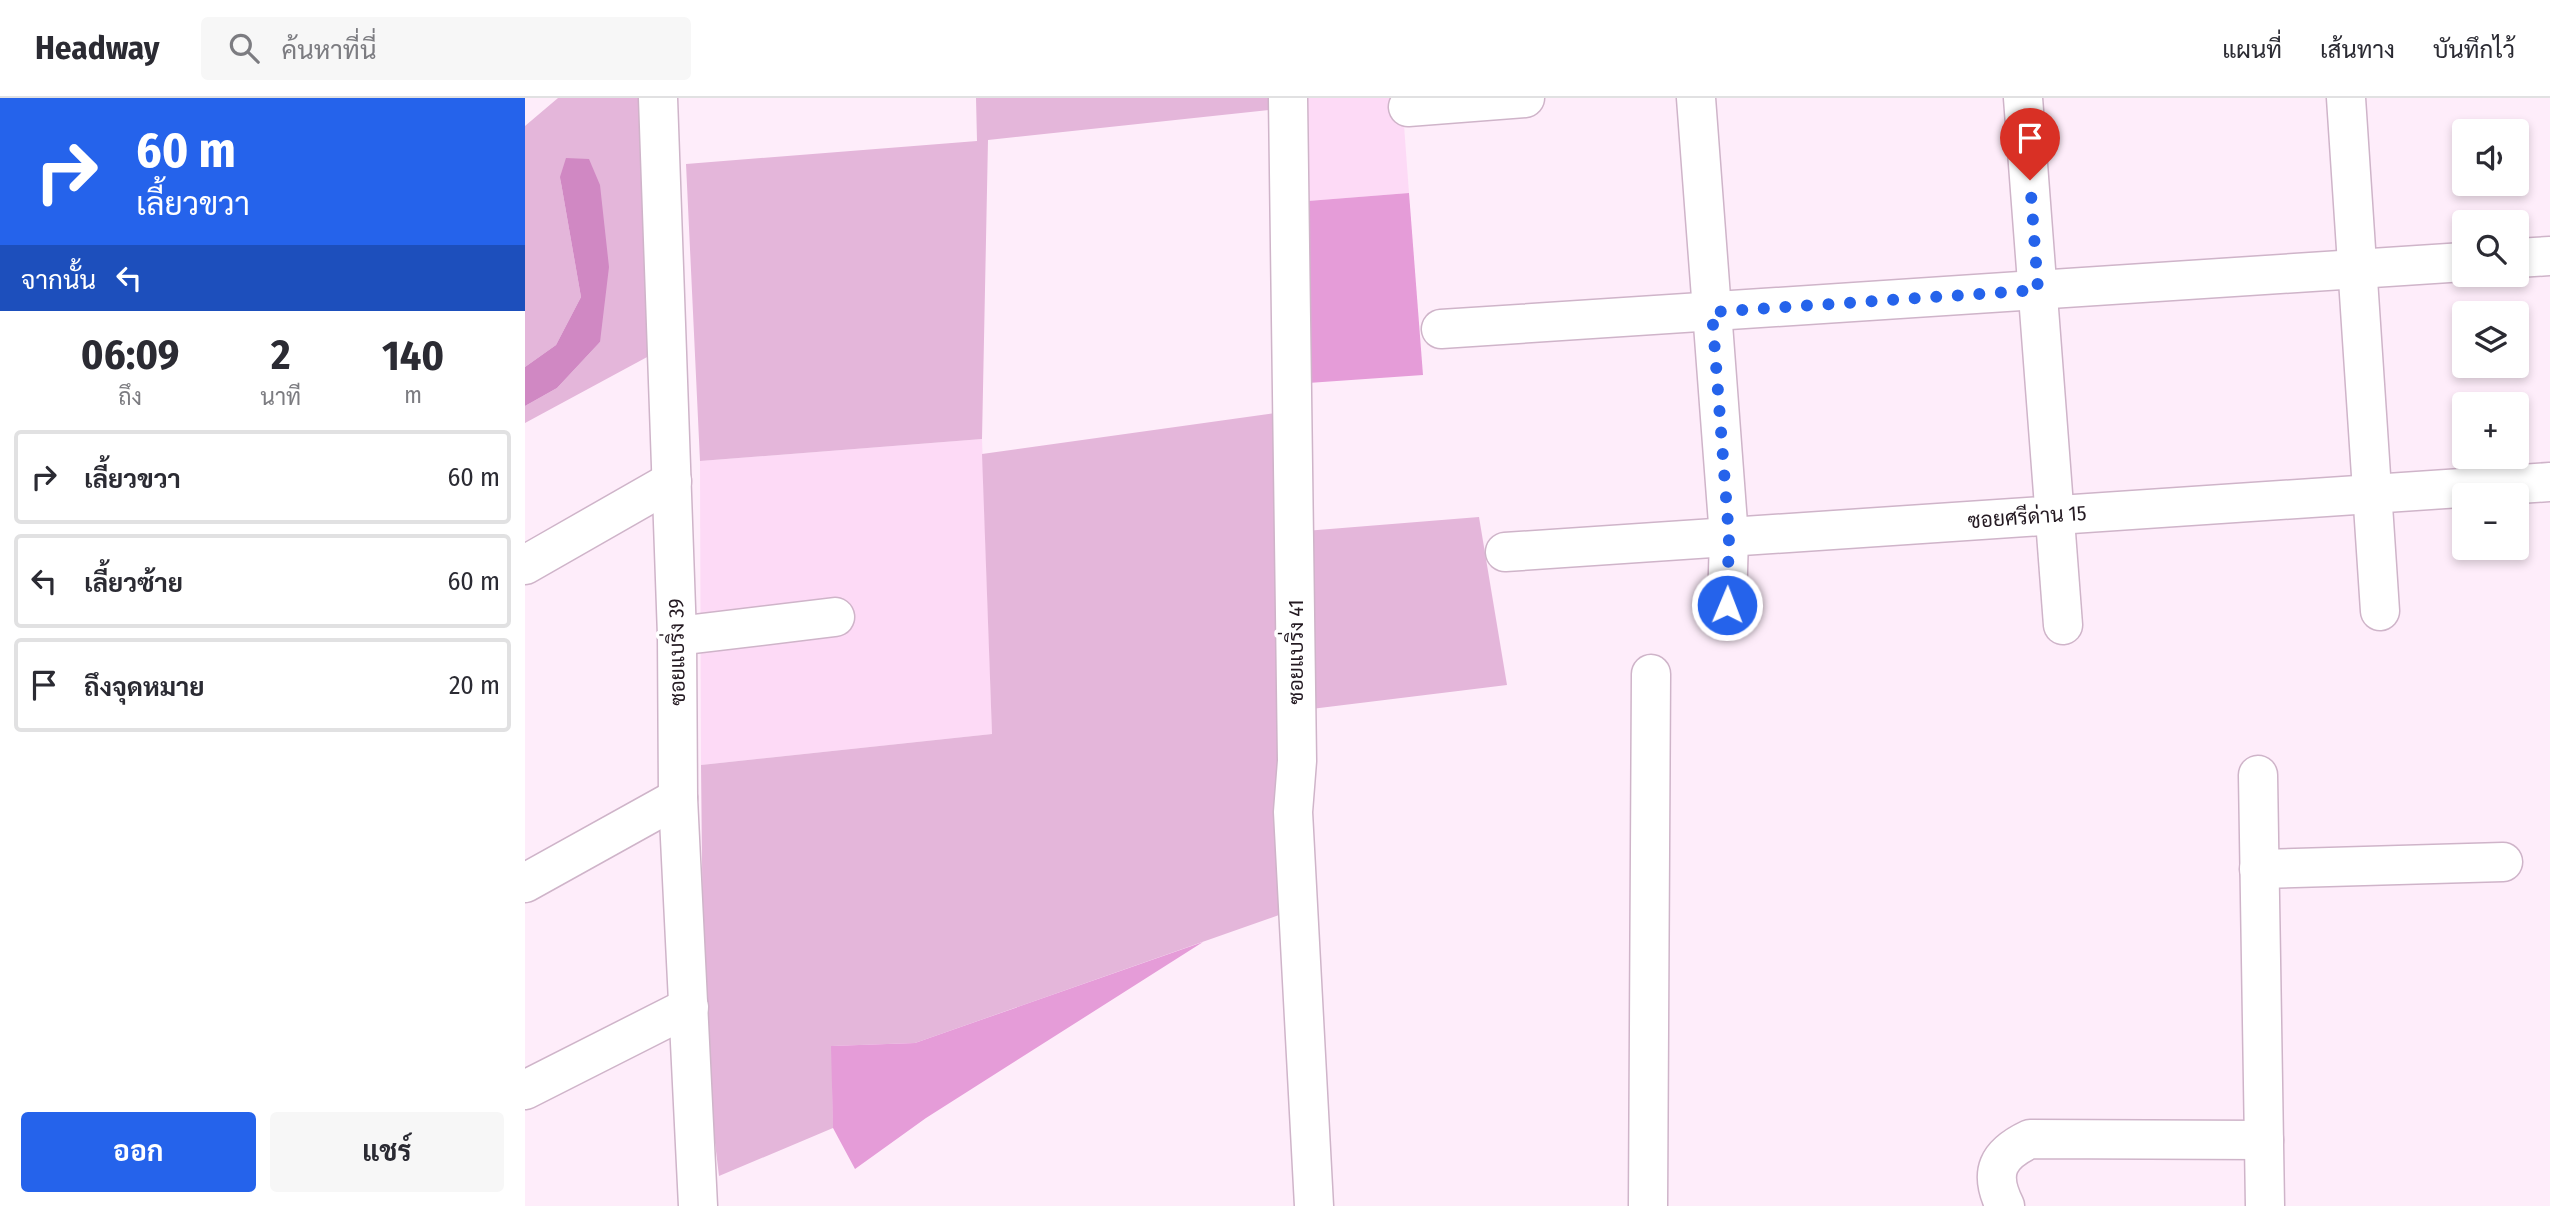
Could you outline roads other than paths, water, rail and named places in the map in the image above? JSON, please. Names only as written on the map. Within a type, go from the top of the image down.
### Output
[{"type":"street","name":"ซอยแบริ่ง 39","points":[[658,98],[677,636],[678,798],[698,1206]]},
{"type":"street","name":"ซอยแบริ่ง 41","points":[[1288,98],[1297,706],[1293,812],[1314,1206]]},
{"type":"street","points":[[1408,107],[1525,98]]},
{"type":"street","points":[[1696,98],[1729,537],[1727,605]]},
{"type":"street","points":[[2023,98],[2063,625]]},
{"type":"street","points":[[2346,98],[2380,611]]},
{"type":"street","points":[[2529,257],[2550,256]]},
{"type":"street","points":[[1441,330],[2452,263]]},
{"type":"street","points":[[525,565],[672,481]]},
{"type":"street","name":"ซอยศรีด่าน 15","points":[[1504,552],[2550,482]]},
{"type":"street","points":[[677,636],[835,617]]},
{"type":"street","points":[[1648,1206],[1651,674]]},
{"type":"street","points":[[2258,775],[2265,1206]]},
{"type":"street","points":[[525,883],[678,798]]},
{"type":"street","points":[[2259,869],[2503,862]]},
{"type":"street","points":[[525,1090],[689,1007]]},
{"type":"street","points":[[2005,1206],[1997,1187],[1999,1162],[2008,1149],[2030,1139],[2264,1140]]}]
